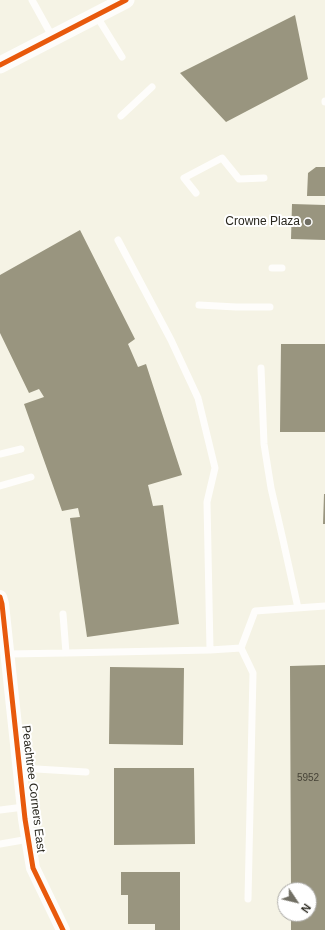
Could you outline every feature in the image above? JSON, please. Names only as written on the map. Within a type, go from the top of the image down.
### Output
[{"type":"street","points":[[0,65],[126,0]]},
{"type":"street","name":"Peachtree Corners East","points":[[0,597],[8,654],[24,807],[33,868],[63,930]]},
{"type":"lane","points":[[32,0],[53,38]]},
{"type":"lane","points":[[96,15],[122,57]]},
{"type":"lane","points":[[121,116],[152,87]]},
{"type":"lane","points":[[196,193],[184,178],[222,158],[239,179],[264,178]]},
{"type":"lane","points":[[118,240],[171,340],[198,398],[215,468],[207,502],[210,650]]},
{"type":"lane","points":[[272,268],[282,268]]},
{"type":"lane","points":[[199,305],[270,307]]},
{"type":"lane","points":[[261,368],[266,452],[271,488],[298,608]]},
{"type":"lane","points":[[0,454],[21,449]]},
{"type":"lane","points":[[0,486],[31,477]]},
{"type":"lane","points":[[248,899],[253,673],[241,648],[255,611],[325,606]]},
{"type":"lane","points":[[64,614],[66,653]]},
{"type":"lane","points":[[8,654],[210,650],[241,648]]},
{"type":"lane","points":[[20,768],[86,772]]},
{"type":"lane","points":[[0,810],[24,807]]},
{"type":"lane","points":[[0,844],[29,839]]},
{"type":"building","points":[[295,15],[308,79],[226,122],[180,73]]},
{"type":"building","name":"Crowne Plaza","points":[[316,167],[325,167],[325,196],[307,196],[308,173]]},
{"type":"building","name":"Crowne Plaza","points":[[292,204],[325,205],[325,240],[291,239]]},
{"type":"building","points":[[80,230],[135,339],[128,344],[138,367],[146,364],[182,475],[148,485],[153,506],[163,505],[179,624],[87,637],[70,518],[80,517],[78,508],[62,511],[24,404],[44,397],[39,389],[29,393],[0,333],[0,275]]},
{"type":"building","points":[[281,344],[325,344],[325,432],[280,432]]},
{"type":"building","points":[[324,494],[325,524],[323,524]]},
{"type":"building","points":[[325,665],[325,930],[291,930],[291,922],[317,922],[317,882],[291,882],[290,666]]},
{"type":"building","points":[[110,667],[184,668],[183,745],[109,744]]},
{"type":"building","points":[[114,768],[194,768],[195,844],[114,845]]},
{"type":"building","points":[[121,872],[180,872],[180,930],[155,930],[155,924],[128,924],[128,895],[121,895]]},
{"type":"cycle path","points":[[0,65],[126,0]]},
{"type":"cycle path","points":[[0,597],[2,604],[25,819],[33,868],[63,930]]},
{"type":"place","name":"Crowne Plaza","points":[[308,222]]}]
